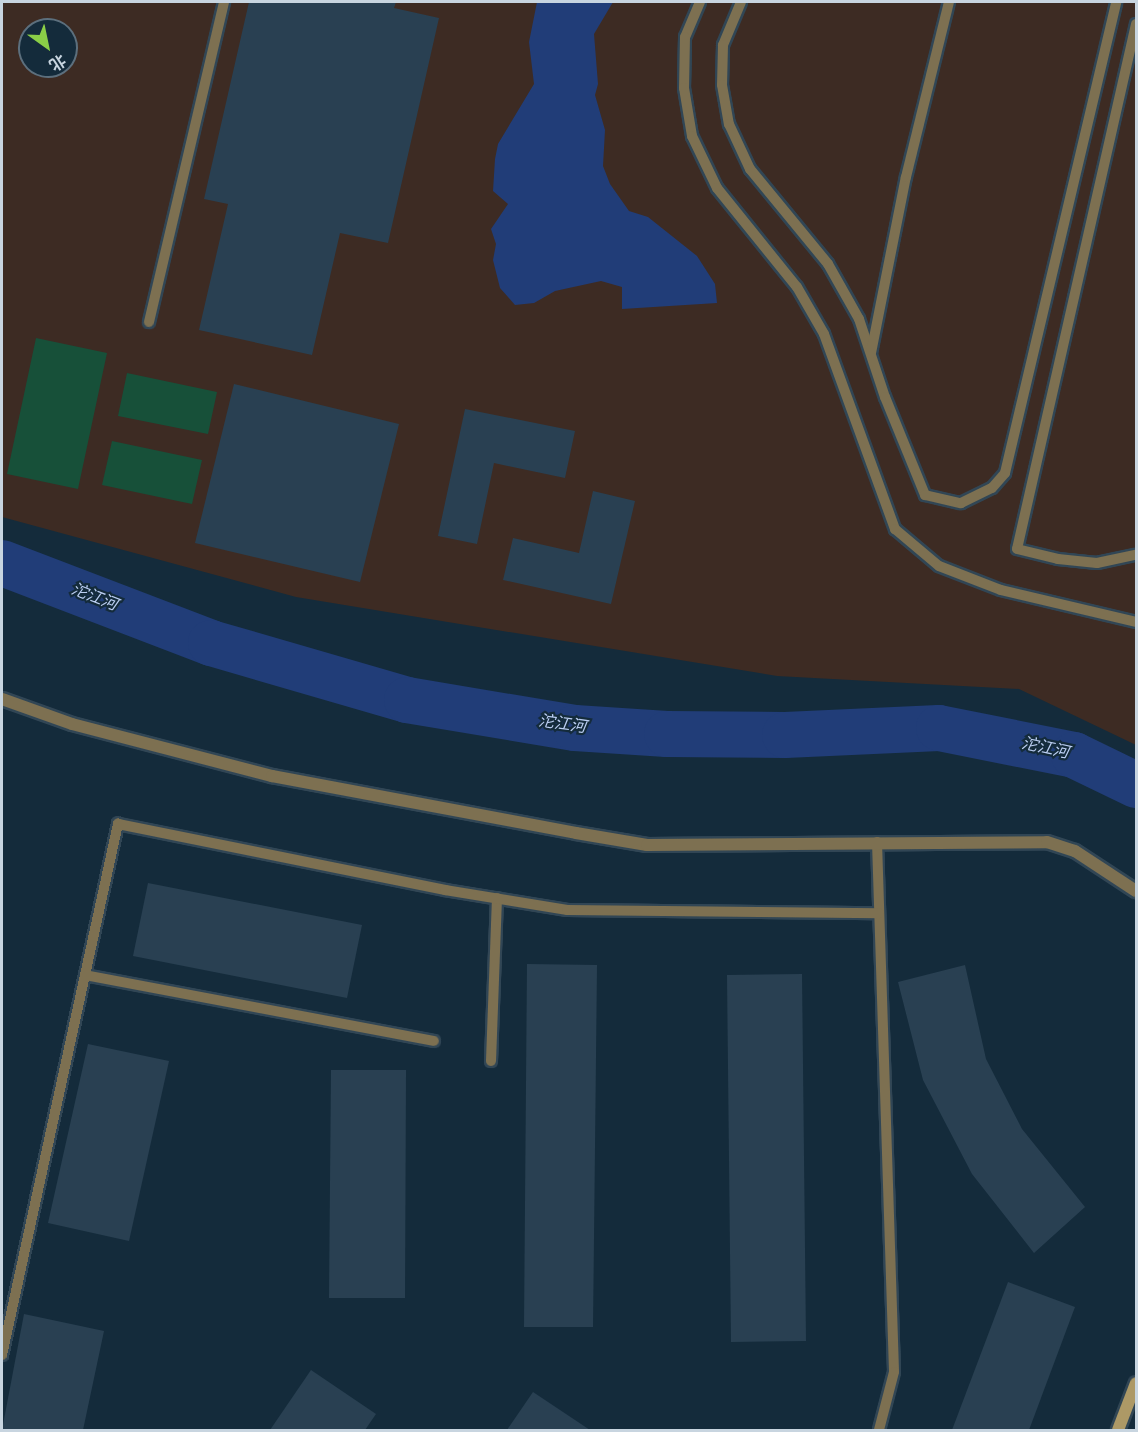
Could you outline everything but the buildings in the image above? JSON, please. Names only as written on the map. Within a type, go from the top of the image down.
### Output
[{"type":"street","points":[[2,699],[72,724],[272,776],[647,845],[1047,842],[1076,851],[1137,891]]},
{"type":"street","points":[[1118,1431],[1137,1383]]},
{"type":"lane","points":[[149,322],[224,2]]},
{"type":"lane","points":[[700,2],[685,37],[684,88],[692,136],[717,188],[797,287],[824,334],[895,529],[939,566],[990,586],[1137,622]]},
{"type":"lane","points":[[741,2],[723,45],[722,85],[729,124],[750,169],[828,264],[859,319],[925,495],[961,503],[992,488],[1005,473],[1116,2]]},
{"type":"lane","points":[[871,355],[906,177],[949,2]]},
{"type":"lane","points":[[1137,24],[1017,549],[1058,560],[1096,563],[1137,555]]},
{"type":"lane","points":[[2,1355],[118,824],[567,910],[879,913]]},
{"type":"lane","points":[[877,842],[894,1372],[879,1431]]},
{"type":"lane","points":[[491,1061],[496,898]]},
{"type":"lane","points":[[85,975],[434,1041]]},
{"type":"shaded area","points":[[2,2],[1136,2],[1136,745],[1019,689],[777,676],[296,597],[2,517]]},
{"type":"green space","points":[[36,338],[107,353],[78,489],[7,474]]},
{"type":"green space","points":[[127,373],[217,392],[208,434],[118,416]]},
{"type":"green space","points":[[112,441],[202,460],[192,504],[102,485]]},
{"type":"water","points":[[537,2],[613,2],[594,34],[598,84],[595,95],[605,130],[603,166],[610,184],[629,211],[648,217],[697,256],[715,284],[717,303],[622,309],[622,287],[601,281],[555,291],[534,303],[515,305],[500,288],[493,260],[496,244],[491,229],[508,204],[493,191],[495,159],[498,144],[534,84],[529,42]]},
{"type":"waterway","name":"沱江河","points":[[2,563],[211,643],[407,700],[575,728],[667,734],[785,735],[939,728],[1074,755],[1136,785]]}]
